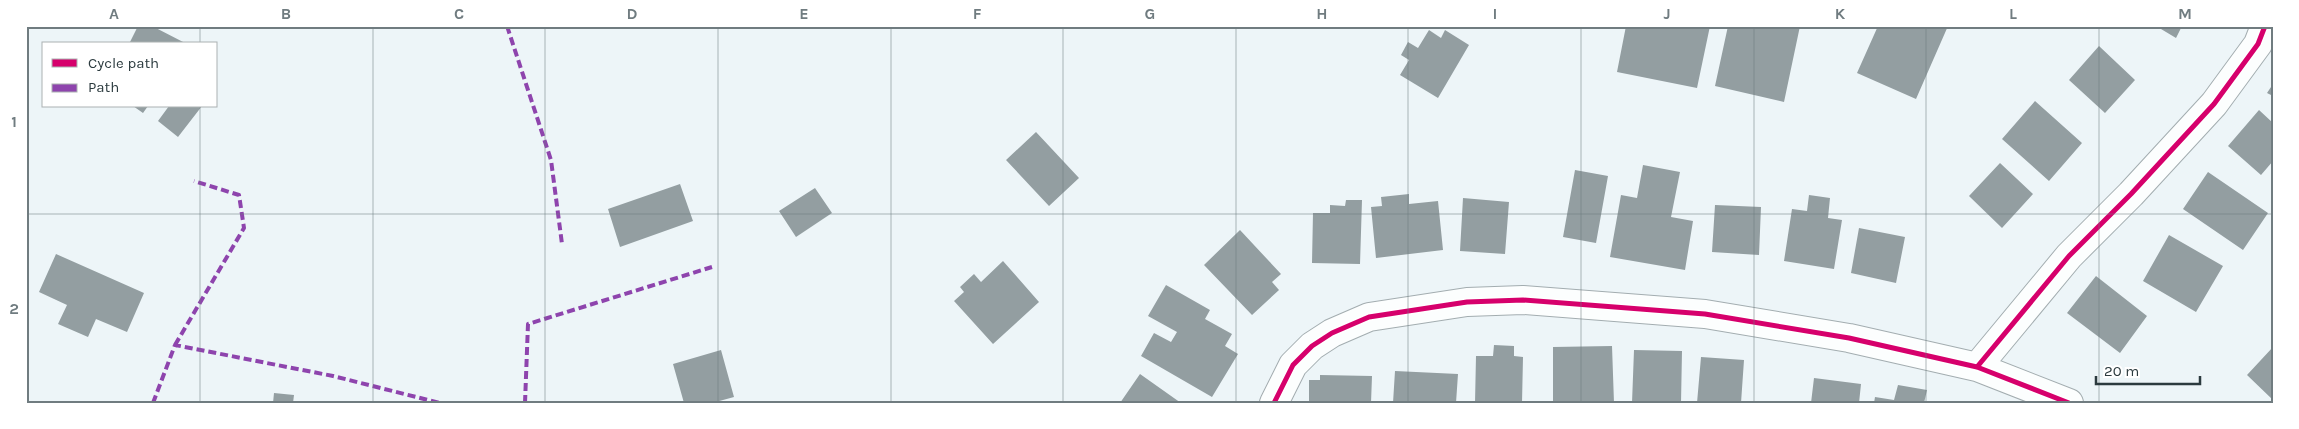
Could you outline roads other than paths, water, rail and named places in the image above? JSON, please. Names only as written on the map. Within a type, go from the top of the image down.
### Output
[{"type":"street","points":[[1977,367],[2069,256],[2132,194],[2214,104],[2258,44],[2266,26]]},
{"type":"street","points":[[1274,403],[1293,366],[1312,346],[1332,333],[1369,317],[1467,302],[1523,300],[1705,314],[1849,338],[1977,367],[2069,403]]}]
